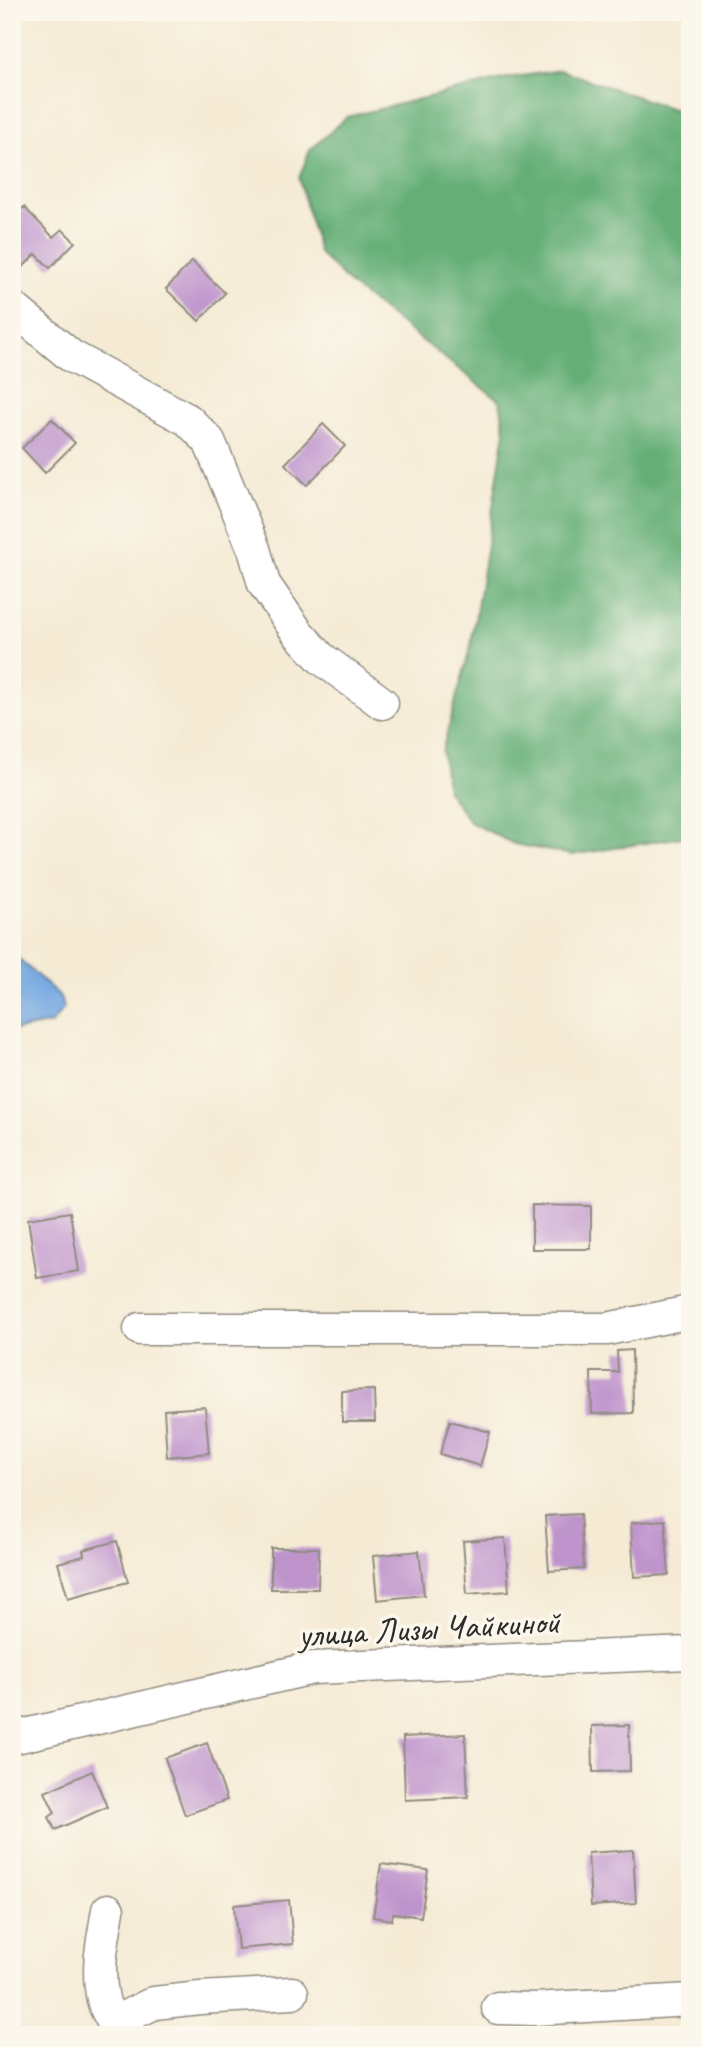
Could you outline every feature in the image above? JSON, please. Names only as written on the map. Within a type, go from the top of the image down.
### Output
[{"type":"street","points":[[12,307],[71,356],[188,420],[209,440],[254,549],[264,584],[298,633],[321,658],[383,703]]},
{"type":"street","points":[[140,1329],[607,1329],[690,1312]]},
{"type":"street","name":"улица Лизы Чайкиной","points":[[12,1738],[313,1668],[690,1653]]},
{"type":"street","points":[[108,1910],[99,1973],[103,2003],[115,2028],[154,2003],[292,1993]]},
{"type":"street","points":[[498,2008],[534,2009],[690,2000]]},
{"type":"green space","points":[[560,70],[690,115],[690,832],[682,837],[572,855],[514,844],[470,822],[447,790],[442,751],[471,645],[505,431],[500,401],[352,286],[319,253],[299,178],[310,150],[347,117],[502,79]]},
{"type":"water","points":[[12,953],[59,995],[64,1007],[52,1023],[12,1031]]},
{"type":"building","points":[[24,207],[53,237],[62,229],[75,242],[50,268],[36,254],[21,269],[12,260],[12,219]]},
{"type":"building","points":[[192,261],[225,293],[199,321],[166,289]]},
{"type":"building","points":[[52,419],[75,443],[45,473],[22,448]]},
{"type":"building","points":[[323,424],[345,446],[307,485],[285,464]]},
{"type":"building","points":[[532,1205],[591,1206],[591,1249],[532,1249]]},
{"type":"building","points":[[70,1212],[79,1271],[37,1278],[28,1219]]},
{"type":"building","points":[[632,1350],[633,1413],[592,1414],[591,1372],[618,1372],[617,1351]]},
{"type":"building","points":[[374,1390],[375,1422],[342,1422],[342,1391]]},
{"type":"building","points":[[205,1407],[209,1453],[167,1457],[164,1410]]},
{"type":"building","points":[[450,1421],[490,1432],[480,1466],[440,1454]]},
{"type":"building","points":[[580,1514],[584,1569],[549,1571],[545,1516]]},
{"type":"building","points":[[665,1520],[669,1575],[634,1577],[631,1523]]},
{"type":"building","points":[[505,1538],[509,1591],[467,1594],[463,1541]]},
{"type":"building","points":[[117,1541],[128,1582],[68,1598],[58,1563],[84,1556],[83,1550]]},
{"type":"building","points":[[271,1548],[319,1548],[318,1589],[271,1589]]},
{"type":"building","points":[[419,1551],[424,1595],[377,1600],[373,1556]]},
{"type":"building","points":[[629,1725],[630,1771],[593,1772],[592,1726]]},
{"type":"building","points":[[465,1734],[468,1797],[405,1800],[403,1737]]},
{"type":"building","points":[[207,1743],[227,1800],[185,1815],[165,1758]]},
{"type":"building","points":[[92,1771],[107,1807],[55,1830],[49,1817],[55,1813],[45,1792]]},
{"type":"building","points":[[633,1850],[636,1903],[591,1906],[588,1853]]},
{"type":"building","points":[[381,1864],[428,1870],[421,1917],[393,1913],[392,1920],[373,1917]]},
{"type":"building","points":[[289,1900],[293,1944],[238,1949],[234,1905]]}]
